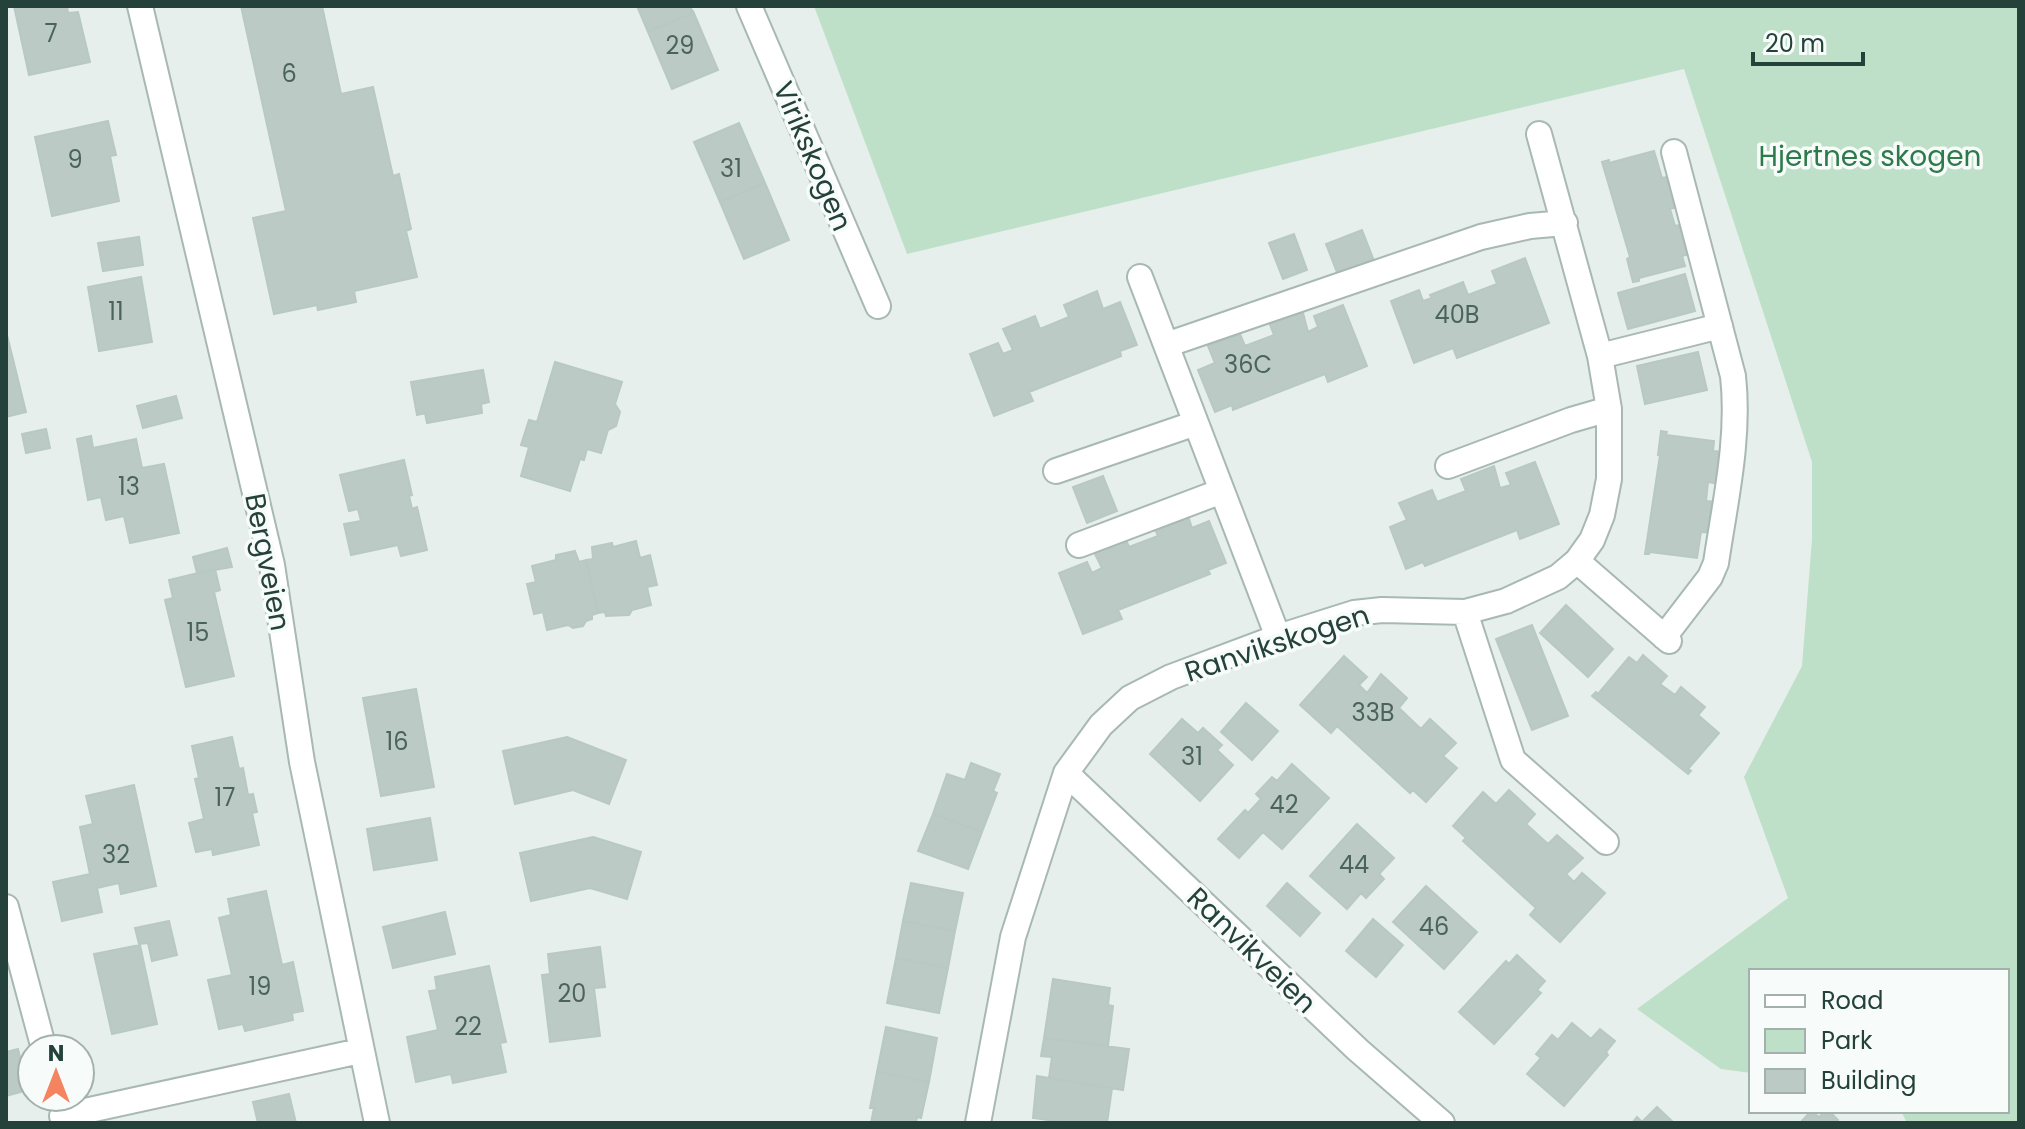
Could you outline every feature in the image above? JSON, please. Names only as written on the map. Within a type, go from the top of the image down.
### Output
[{"type":"street","name":"Bergveien","points":[[140,6],[272,565],[302,762],[377,1123]]},
{"type":"street","name":"Virikskogen","points":[[749,6],[878,306]]},
{"type":"street","name":"Ranvikskogen","points":[[978,1123],[1013,937],[1066,773],[1101,725],[1130,698],[1171,677],[1278,637],[1354,613],[1382,610],[1465,612],[1506,601],[1558,577],[1577,561],[1592,540],[1602,515],[1609,479],[1609,409],[1600,356],[1539,134]]},
{"type":"street","points":[[1577,561],[1667,639],[1710,577],[1716,563],[1736,401],[1733,376],[1674,152]]},
{"type":"street","points":[[1166,345],[1481,237],[1530,226],[1565,223]]},
{"type":"street","points":[[1140,277],[1278,637]]},
{"type":"street","points":[[1600,356],[1720,326]]},
{"type":"street","points":[[1448,466],[1609,409]]},
{"type":"street","points":[[1056,471],[1196,423]]},
{"type":"street","points":[[1079,545],[1222,491]]},
{"type":"street","points":[[1465,612],[1513,760],[1606,842]]},
{"type":"street","name":"Ranvikveien","points":[[1066,773],[1358,1050],[1442,1123]]},
{"type":"street","points":[[6,907],[40,1033]]},
{"type":"street","points":[[96,1105],[360,1051]]},
{"type":"green space","name":"Hjertnes skogen","points":[[814,6],[2019,6],[2019,1123],[1907,1123],[1902,1113],[2009,1113],[2009,969],[1749,969],[1749,1073],[1721,1069],[1637,1009],[1788,898],[1744,777],[1802,666],[1812,539],[1812,462],[1684,69],[907,254]]},
{"type":"building","points":[[14,6],[67,6],[68,13],[78,12],[90,62],[29,75]]},
{"type":"building","points":[[241,6],[322,6],[341,94],[373,87],[393,176],[399,174],[411,229],[406,231],[417,277],[354,291],[356,302],[318,310],[317,305],[274,314],[253,218],[286,211]]},
{"type":"building","points":[[637,6],[690,6],[693,13],[648,32]]},
{"type":"building","points":[[692,11],[718,70],[672,89],[648,32]]},
{"type":"building","points":[[108,121],[116,155],[110,156],[119,201],[52,216],[35,137]]},
{"type":"building","points":[[739,123],[765,183],[720,202],[694,142]]},
{"type":"building","points":[[1654,151],[1662,178],[1672,176],[1681,206],[1670,209],[1675,226],[1685,224],[1693,253],[1682,256],[1685,266],[1633,282],[1627,259],[1630,257],[1602,162],[1609,160],[1609,163]]},
{"type":"building","points":[[765,183],[789,240],[744,259],[720,202]]},
{"type":"building","points":[[1362,230],[1376,266],[1340,280],[1326,244]]},
{"type":"building","points":[[1294,234],[1307,270],[1283,279],[1269,243]]},
{"type":"building","points":[[139,237],[143,265],[103,271],[98,243]]},
{"type":"building","points":[[1525,258],[1549,323],[1457,358],[1453,348],[1414,363],[1391,301],[1419,290],[1423,301],[1432,298],[1430,295],[1463,282],[1468,295],[1497,284],[1492,271]]},
{"type":"building","points":[[1685,274],[1695,311],[1628,329],[1618,293]]},
{"type":"building","points":[[141,277],[152,342],[99,351],[88,287]]},
{"type":"building","points":[[1097,291],[1103,309],[1120,302],[1137,345],[1120,351],[1121,356],[1029,392],[1033,401],[994,416],[970,354],[998,343],[1003,354],[1013,350],[1003,329],[1035,316],[1040,329],[1069,317],[1064,305]]},
{"type":"building","points":[[1343,305],[1367,366],[1328,382],[1325,374],[1233,410],[1232,405],[1215,412],[1198,370],[1215,363],[1208,346],[1240,334],[1245,346],[1274,335],[1269,322],[1302,309],[1308,332],[1318,327],[1314,316]]},
{"type":"building","points":[[6,331],[26,412],[6,417]]},
{"type":"building","points":[[1698,352],[1707,390],[1645,404],[1637,366]]},
{"type":"building","points":[[555,362],[622,382],[615,404],[620,412],[616,426],[608,430],[601,453],[587,449],[584,460],[580,459],[570,491],[521,476],[529,447],[521,445],[529,420],[537,422]]},
{"type":"building","points":[[483,370],[489,402],[481,404],[482,413],[427,423],[425,413],[417,415],[411,382]]},
{"type":"building","points":[[176,396],[182,418],[143,428],[137,406]]},
{"type":"building","points":[[46,429],[50,448],[26,453],[22,434]]},
{"type":"building","points":[[1661,431],[1667,432],[1666,435],[1714,441],[1713,451],[1723,452],[1719,484],[1708,482],[1706,501],[1716,502],[1712,533],[1701,532],[1697,558],[1645,554]]},
{"type":"building","points":[[91,436],[93,448],[136,439],[142,468],[164,464],[179,533],[130,543],[124,516],[106,520],[101,497],[88,500],[77,439]]},
{"type":"building","points":[[404,460],[412,509],[417,507],[427,550],[401,556],[398,545],[351,555],[344,524],[361,521],[358,509],[349,511],[340,475]]},
{"type":"building","points":[[1535,462],[1559,524],[1520,539],[1517,530],[1425,566],[1423,562],[1406,569],[1390,527],[1407,520],[1399,503],[1432,490],[1437,502],[1466,491],[1461,479],[1494,466],[1500,488],[1511,485],[1506,473]]},
{"type":"building","points":[[1103,476],[1117,511],[1087,523],[1073,487]]},
{"type":"building","points":[[1186,510],[1192,528],[1209,521],[1226,563],[1208,570],[1210,574],[1118,610],[1122,619],[1083,634],[1059,573],[1087,562],[1092,573],[1102,568],[1092,548],[1124,535],[1129,547],[1158,536],[1153,524]]},
{"type":"building","points":[[636,541],[640,558],[650,555],[657,585],[647,587],[651,605],[632,610],[629,615],[606,616],[605,612],[598,613],[586,560],[593,559],[592,547],[612,543],[613,547]]},
{"type":"building","points":[[227,548],[232,567],[197,573],[193,557]]},
{"type":"building","points":[[575,551],[579,562],[586,560],[598,613],[592,615],[592,619],[583,626],[573,628],[568,625],[547,630],[543,612],[534,614],[527,584],[536,582],[532,566],[556,560],[556,555]]},
{"type":"building","points":[[215,569],[220,590],[214,592],[234,676],[186,687],[165,600],[173,598],[169,580]]},
{"type":"building","points":[[1566,605],[1613,649],[1588,677],[1540,633]]},
{"type":"building","points":[[1532,625],[1568,716],[1532,730],[1496,639]]},
{"type":"building","points":[[1643,655],[1667,676],[1660,684],[1675,695],[1681,687],[1705,707],[1698,715],[1719,733],[1688,769],[1691,771],[1688,774],[1592,696],[1596,692],[1598,694],[1629,657],[1637,663]]},
{"type":"building","points":[[1344,656],[1367,677],[1359,685],[1367,693],[1381,674],[1407,698],[1399,708],[1421,729],[1430,719],[1456,743],[1443,756],[1457,768],[1426,802],[1413,790],[1410,793],[1337,726],[1331,733],[1300,705]]},
{"type":"building","points":[[416,689],[434,787],[381,796],[363,698]]},
{"type":"building","points":[[1246,703],[1278,731],[1252,760],[1221,732]]},
{"type":"building","points":[[1182,719],[1198,733],[1203,728],[1222,745],[1217,750],[1233,765],[1200,801],[1150,754]]},
{"type":"building","points":[[232,737],[248,795],[253,794],[257,812],[252,813],[259,845],[213,855],[212,849],[196,852],[189,823],[204,819],[192,746]]},
{"type":"building","points":[[567,737],[626,760],[609,804],[573,790],[515,804],[503,751]]},
{"type":"building","points":[[971,763],[1000,774],[993,791],[997,793],[982,832],[933,814],[947,774],[965,780]]},
{"type":"building","points":[[1292,764],[1329,798],[1282,849],[1263,832],[1239,858],[1218,839],[1245,810],[1248,813],[1261,799],[1256,794],[1272,777],[1277,781]]},
{"type":"building","points":[[134,785],[156,886],[121,894],[119,883],[97,888],[102,912],[62,921],[53,882],[90,874],[80,827],[93,824],[86,796]]},
{"type":"building","points":[[1509,790],[1535,814],[1526,824],[1548,844],[1557,835],[1583,858],[1566,874],[1574,882],[1582,873],[1605,893],[1560,942],[1530,915],[1536,908],[1463,841],[1466,838],[1453,826],[1483,792],[1496,804]]},
{"type":"building","points":[[933,814],[982,832],[968,869],[918,851]]},
{"type":"building","points":[[430,818],[437,860],[374,870],[367,829]]},
{"type":"building","points":[[1357,824],[1394,858],[1379,874],[1384,879],[1366,898],[1361,893],[1347,909],[1310,876]]},
{"type":"building","points":[[593,837],[641,852],[627,899],[590,888],[531,901],[520,853]]},
{"type":"building","points":[[911,883],[963,893],[955,931],[903,921]]},
{"type":"building","points":[[1287,883],[1320,913],[1300,936],[1267,906]]},
{"type":"building","points":[[1426,886],[1477,932],[1444,969],[1393,922]]},
{"type":"building","points":[[266,891],[282,965],[293,962],[303,1011],[292,1013],[293,1020],[245,1031],[243,1024],[219,1029],[208,980],[232,975],[219,918],[231,915],[228,899]]},
{"type":"building","points":[[445,912],[455,954],[393,968],[383,927]]},
{"type":"building","points":[[1373,919],[1403,945],[1376,977],[1346,951]]},
{"type":"building","points":[[169,921],[177,955],[152,961],[148,943],[139,944],[135,928]]},
{"type":"building","points":[[903,921],[955,931],[948,968],[896,958]]},
{"type":"building","points":[[140,945],[157,1024],[112,1034],[94,954]]},
{"type":"building","points":[[600,947],[605,987],[594,988],[600,1036],[550,1042],[542,975],[550,974],[548,954]]},
{"type":"building","points":[[1517,955],[1545,981],[1537,990],[1541,993],[1494,1044],[1459,1012],[1506,961],[1509,964]]},
{"type":"building","points":[[896,958],[948,968],[939,1013],[887,1003]]},
{"type":"building","points":[[489,966],[506,1042],[500,1043],[506,1072],[453,1083],[451,1074],[416,1082],[407,1037],[438,1030],[429,991],[437,990],[435,977]]},
{"type":"building","points":[[1053,979],[1110,988],[1108,1005],[1113,1006],[1108,1046],[1044,1038]]},
{"type":"building","points":[[1572,1023],[1591,1039],[1600,1029],[1615,1041],[1606,1052],[1608,1055],[1564,1106],[1527,1074],[1541,1058],[1536,1054],[1552,1035],[1558,1040]]},
{"type":"building","points":[[886,1027],[937,1038],[929,1082],[877,1072]]},
{"type":"building","points":[[1044,1038],[1129,1049],[1123,1090],[1049,1078],[1052,1057],[1041,1056]]},
{"type":"building","points":[[16,1050],[16,1093],[6,1096],[6,1052]]},
{"type":"building","points":[[877,1072],[929,1082],[921,1118],[917,1117],[916,1123],[871,1123],[874,1108],[870,1108]]},
{"type":"building","points":[[1037,1076],[1112,1088],[1107,1123],[1069,1123],[1033,1118]]},
{"type":"building","points":[[289,1094],[296,1123],[258,1123],[253,1102]]},
{"type":"building","points":[[1657,1107],[1674,1123],[1632,1123],[1637,1117],[1642,1122]]},
{"type":"building","points":[[1809,1113],[1819,1117],[1823,1113],[1831,1113],[1838,1120],[1835,1123],[1800,1123]]}]
